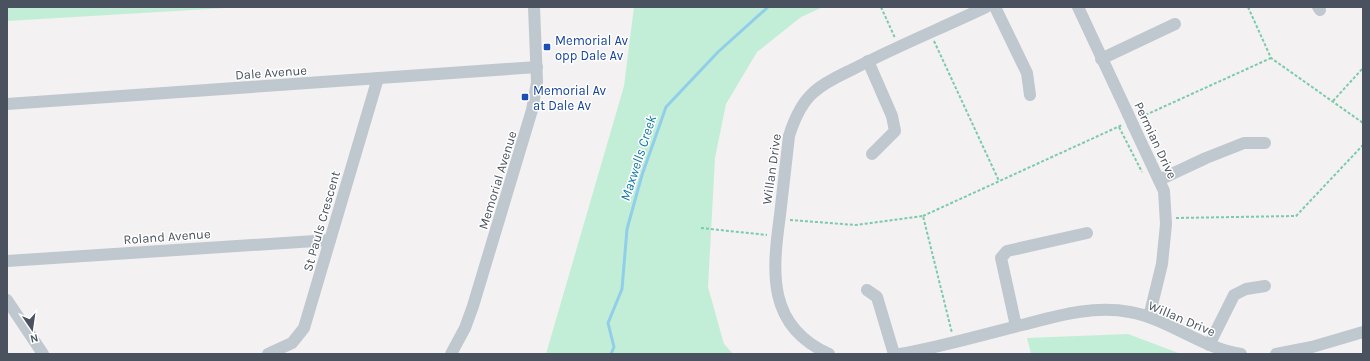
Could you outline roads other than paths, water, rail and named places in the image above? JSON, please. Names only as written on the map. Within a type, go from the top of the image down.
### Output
[{"type":"street","name":"Memorial Avenue","points":[[451,354],[465,328],[473,306],[536,94],[537,67],[534,7]]},
{"type":"street","name":"Willan Drive","points":[[829,354],[805,341],[793,329],[784,315],[775,283],[776,236],[789,136],[798,112],[814,92],[828,82],[899,46],[986,7]]},
{"type":"street","points":[[995,7],[1027,73],[1030,95]]},
{"type":"street","name":"Permian Drive","points":[[1078,7],[1164,191],[1166,219],[1162,264],[1149,317]]},
{"type":"street","points":[[1101,59],[1175,24]]},
{"type":"street","points":[[868,61],[892,116],[895,131],[872,154]]},
{"type":"street","name":"Dale Avenue","points":[[7,104],[537,67]]},
{"type":"street","name":"St Pauls Crescent","points":[[268,354],[292,343],[304,328],[378,78]]},
{"type":"street","points":[[1159,180],[1206,158],[1244,143],[1265,143]]},
{"type":"street","points":[[1016,326],[1001,258],[1007,251],[1087,233]]},
{"type":"street","name":"Roland Avenue","points":[[7,261],[330,240]]},
{"type":"street","points":[[1209,345],[1234,295],[1246,289],[1265,286]]},
{"type":"street","points":[[867,290],[877,297],[894,354]]},
{"type":"street","points":[[7,300],[43,354]]},
{"type":"street","name":"Willan Drive","points":[[900,354],[1068,314],[1092,310],[1130,312],[1149,317],[1209,345],[1240,354]]},
{"type":"street","points":[[1276,354],[1312,347],[1363,332]]},
{"type":"waterway","name":"Maxwells Creek","points":[[611,354],[614,347],[608,323],[622,289],[627,229],[642,175],[666,107],[718,52],[768,7]]},
{"type":"place","name":"Memorial Av opp Dale Av","points":[[547,47]]},
{"type":"place","name":"Memorial Av at Dale Av","points":[[525,97]]}]
